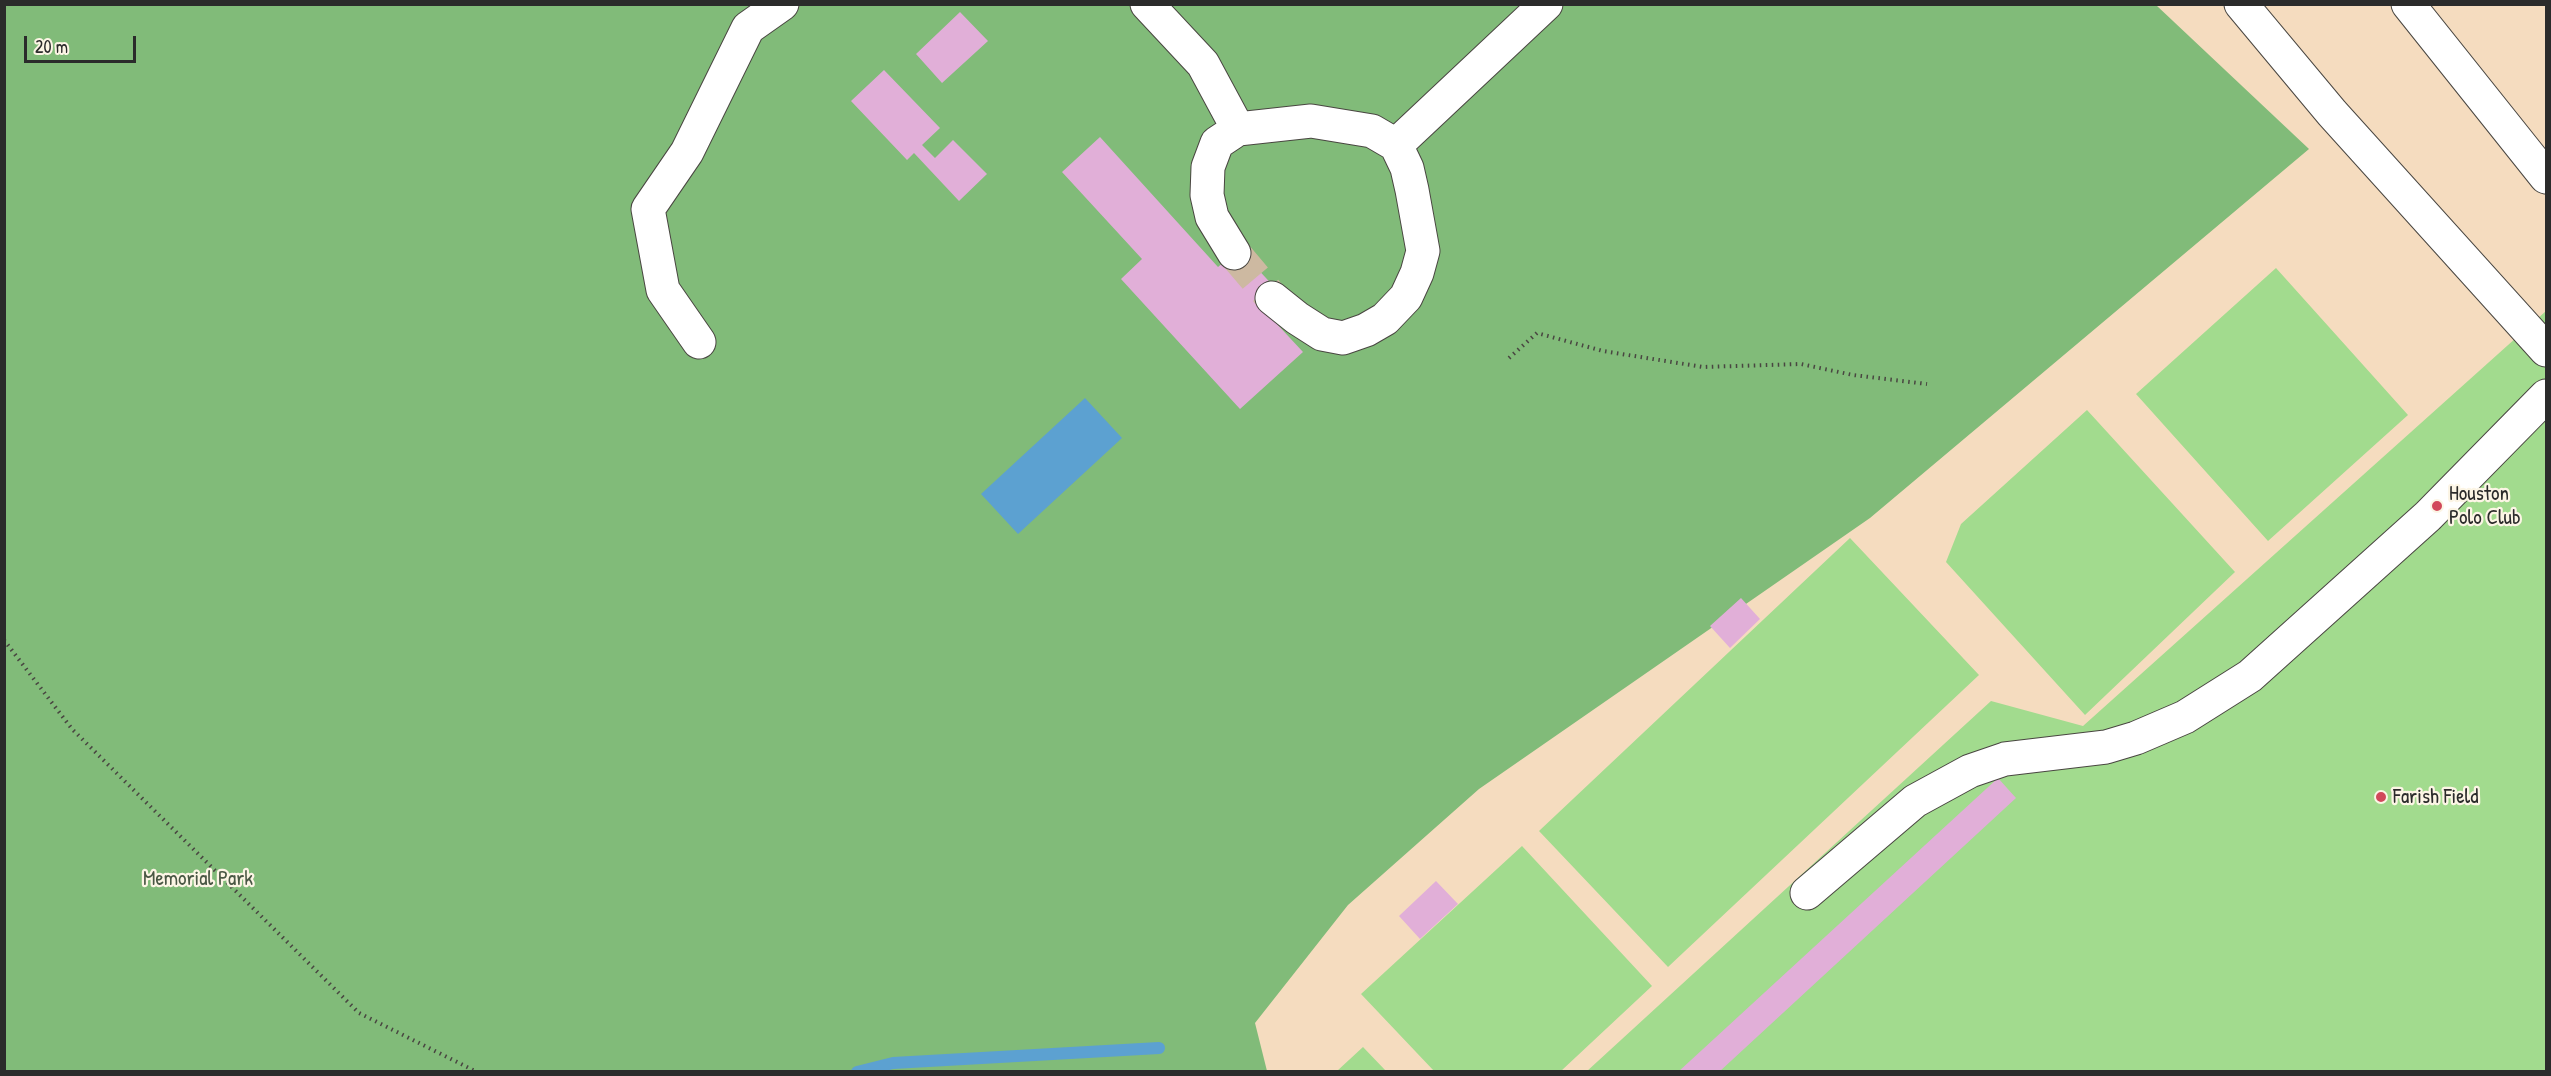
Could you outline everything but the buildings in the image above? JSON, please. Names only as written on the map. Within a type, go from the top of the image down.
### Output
[{"type":"main road","points":[[699,342],[663,290],[648,210],[687,152],[748,28],[782,4]]},
{"type":"main road","points":[[1147,4],[1203,64],[1238,129]]},
{"type":"main road","points":[[1396,146],[1546,4]]},
{"type":"main road","points":[[2241,4],[2332,113],[2547,350]]},
{"type":"main road","points":[[2408,4],[2547,177]]},
{"type":"main road","points":[[2425,4],[2458,66]]},
{"type":"main road","points":[[1234,253],[1212,217],[1207,195],[1208,167],[1217,143],[1238,129],[1311,121],[1372,131],[1396,146],[1407,168],[1423,251],[1418,273],[1406,297],[1384,319],[1366,330],[1343,338],[1322,334],[1272,298]]},
{"type":"main road","points":[[1807,893],[1915,801],[1970,771],[2005,759],[2106,747],[2136,738],[2185,717],[2250,676],[2428,516],[2547,396]]},
{"type":"path","points":[[1509,358],[1537,333],[1603,351],[1703,367],[1800,364],[1853,375],[1927,384]]},
{"type":"path","points":[[4,640],[72,729],[359,1013],[477,1071]]},
{"type":"green space","name":"Memorial Park","points":[[5,5],[2156,5],[2309,149],[1870,518],[1479,789],[1348,905],[1255,1023],[1267,1071],[5,1072]]},
{"type":"green space","points":[[2276,268],[2408,415],[2268,541],[2136,394]]},
{"type":"green space","name":"Houston Polo Club","points":[[2546,311],[2546,1071],[1586,1072],[1991,701],[2083,726]]},
{"type":"green space","points":[[2087,410],[2235,572],[2085,715],[1946,562],[1961,524]]},
{"type":"green space","points":[[1850,538],[1979,675],[1668,967],[1539,831]]},
{"type":"green space","points":[[1522,846],[1652,986],[1561,1071],[1434,1071],[1361,994]]},
{"type":"green space","points":[[1363,1047],[1386,1071],[1337,1071]]},
{"type":"water","points":[[1085,398],[1122,438],[1018,534],[981,494]]},
{"type":"waterway","points":[[857,1072],[893,1063],[1159,1048]]},
{"type":"tunnel","points":[[1234,253],[1272,298]]},
{"type":"place","name":"Houston Polo Club","points":[[2437,506]]},
{"type":"place","name":"Farish Field","points":[[2381,797]]}]
